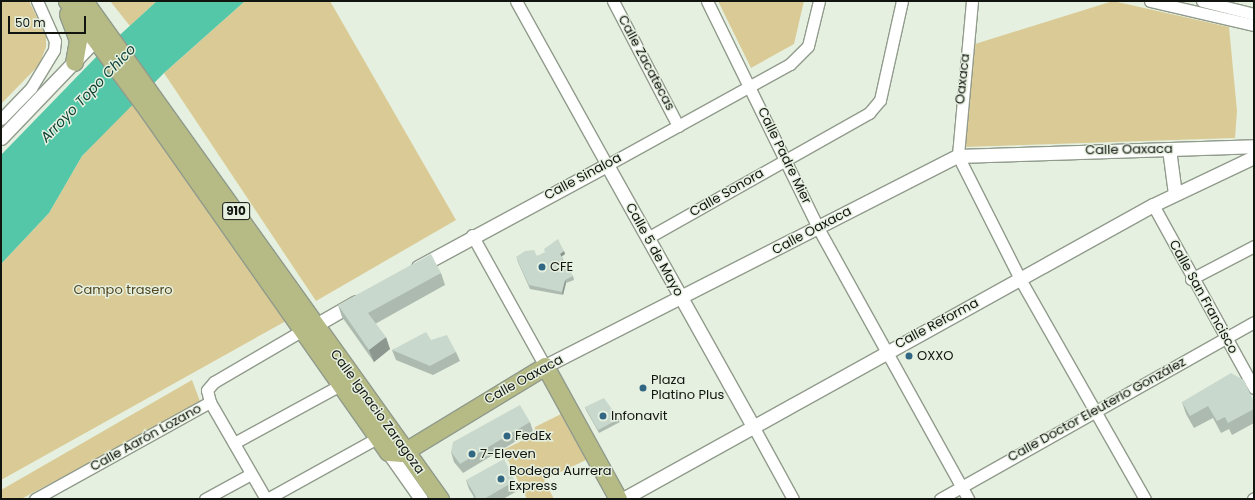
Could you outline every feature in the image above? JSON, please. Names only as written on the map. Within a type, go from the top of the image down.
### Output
[{"type":"main road","points":[[59,1],[76,29],[74,62]]},
{"type":"main road","name":"910","points":[[67,1],[106,45],[152,103],[308,328],[348,381]]},
{"type":"main road","name":"910","points":[[84,1],[106,45]]},
{"type":"main road","points":[[545,366],[618,499]]},
{"type":"main road","name":"Calle Oaxaca","points":[[406,459],[545,366]]},
{"type":"main road","name":"Calle Ignacio Zaragoza","points":[[348,381],[388,452],[406,459]]},
{"type":"main road","name":"Calle Ignacio Zaragoza","points":[[348,381],[406,459],[440,499]]},
{"type":"street","points":[[1,119],[31,88],[54,50],[55,41],[38,1]]},
{"type":"street","name":"Calle 5 de Mayo","points":[[516,1],[615,180],[649,237],[680,297],[793,499]]},
{"type":"street","name":"Calle Zacatecas","points":[[613,1],[678,126]]},
{"type":"street","name":"Calle Padre Mier","points":[[707,1],[750,86],[818,228],[884,352],[968,499]]},
{"type":"street","name":"Calle Sinaloa","points":[[404,274],[472,235],[607,165],[750,86],[803,52],[819,1]]},
{"type":"street","name":"Calle Sonora","points":[[649,237],[876,107],[902,1]]},
{"type":"street","name":"Oaxaca","points":[[958,156],[972,1]]},
{"type":"street","points":[[1150,1],[1192,6],[1203,13],[1254,25]]},
{"type":"street","points":[[1203,13],[1204,1],[1254,14]]},
{"type":"street","points":[[1,138],[74,62],[106,45]]},
{"type":"street","name":"Calle Oaxaca","points":[[545,366],[958,156],[1254,146]]},
{"type":"street","points":[[1169,149],[1175,194]]},
{"type":"street","points":[[958,156],[1020,279],[1096,410],[1145,499]]},
{"type":"street","name":"Calle Reforma","points":[[623,499],[884,352],[1153,205],[1254,157]]},
{"type":"street","points":[[589,174],[604,173],[615,180]]},
{"type":"street","name":"Calle San Francisco","points":[[1153,205],[1191,279],[1254,388]]},
{"type":"street","points":[[472,235],[545,366]]},
{"type":"street","points":[[1191,279],[1254,246]]},
{"type":"street","points":[[308,328],[370,294]]},
{"type":"street","name":"Calle Doctor Eleuterio González","points":[[940,499],[1254,322]]},
{"type":"street","name":"Calle Aarón Lozano","points":[[35,499],[210,402],[208,390],[214,382],[308,328]]},
{"type":"street","points":[[234,443],[348,381]]},
{"type":"street","points":[[210,402],[267,499],[379,437]]},
{"type":"street","name":"Calle Ignacio Zaragoza","points":[[406,459],[421,499]]},
{"type":"street","points":[[205,499],[251,474]]},
{"type":"green space","points":[[1,1],[29,1],[46,36],[46,47],[39,65],[1,104]]},
{"type":"green space","points":[[110,1],[157,1],[130,26]]},
{"type":"green space","points":[[245,1],[330,1],[456,220],[316,301],[164,73]]},
{"type":"green space","points":[[718,1],[804,1],[794,44],[751,68]]},
{"type":"green space","points":[[1113,1],[1229,27],[1237,111],[1235,138],[963,147],[975,44]]},
{"type":"green space","name":"Campo trasero","points":[[132,104],[286,321],[1,480],[1,264],[49,213],[82,156]]},
{"type":"green space","points":[[192,380],[201,404],[21,499],[1,499],[1,490]]},
{"type":"green space","points":[[563,413],[586,460],[544,480],[554,499],[527,499],[503,450],[534,435],[535,427]]},
{"type":"water","name":"Arroyo Topo Chico","points":[[157,1],[245,1],[164,73],[82,156],[49,213],[1,264],[1,155],[99,54]]},
{"type":"building","name":"CFE","points":[[558,239],[564,251],[560,254],[563,259],[557,262],[567,266],[573,276],[565,280],[562,292],[529,285],[516,257],[525,251],[534,250],[537,256],[545,252],[544,249]]},
{"type":"building","points":[[431,254],[441,273],[368,313],[386,337],[369,350],[338,305]]},
{"type":"building","points":[[426,332],[431,340],[447,335],[456,352],[430,366],[392,350]]},
{"type":"building","points":[[1231,373],[1244,380],[1254,402],[1254,409],[1228,423],[1225,417],[1217,421],[1208,406],[1190,416],[1182,402]]},
{"type":"building","name":"Infonavit","points":[[604,398],[619,419],[598,430],[585,407]]},
{"type":"building","points":[[520,405],[530,422],[460,464],[451,452],[453,442]]},
{"type":"building","name":"Bodega Aurrera Express","points":[[504,459],[515,481],[484,499],[471,499],[476,497],[466,480]]},
{"type":"place","name":"CFE","points":[[542,267]]},
{"type":"place","name":"OXXO","points":[[909,356]]},
{"type":"place","name":"Plaza Platino Plus","points":[[643,388]]},
{"type":"place","name":"Infonavit","points":[[603,416]]},
{"type":"place","name":"FedEx","points":[[507,436]]},
{"type":"place","name":"7-Eleven","points":[[472,454]]},
{"type":"place","name":"Bodega Aurrera Express","points":[[501,479]]}]
